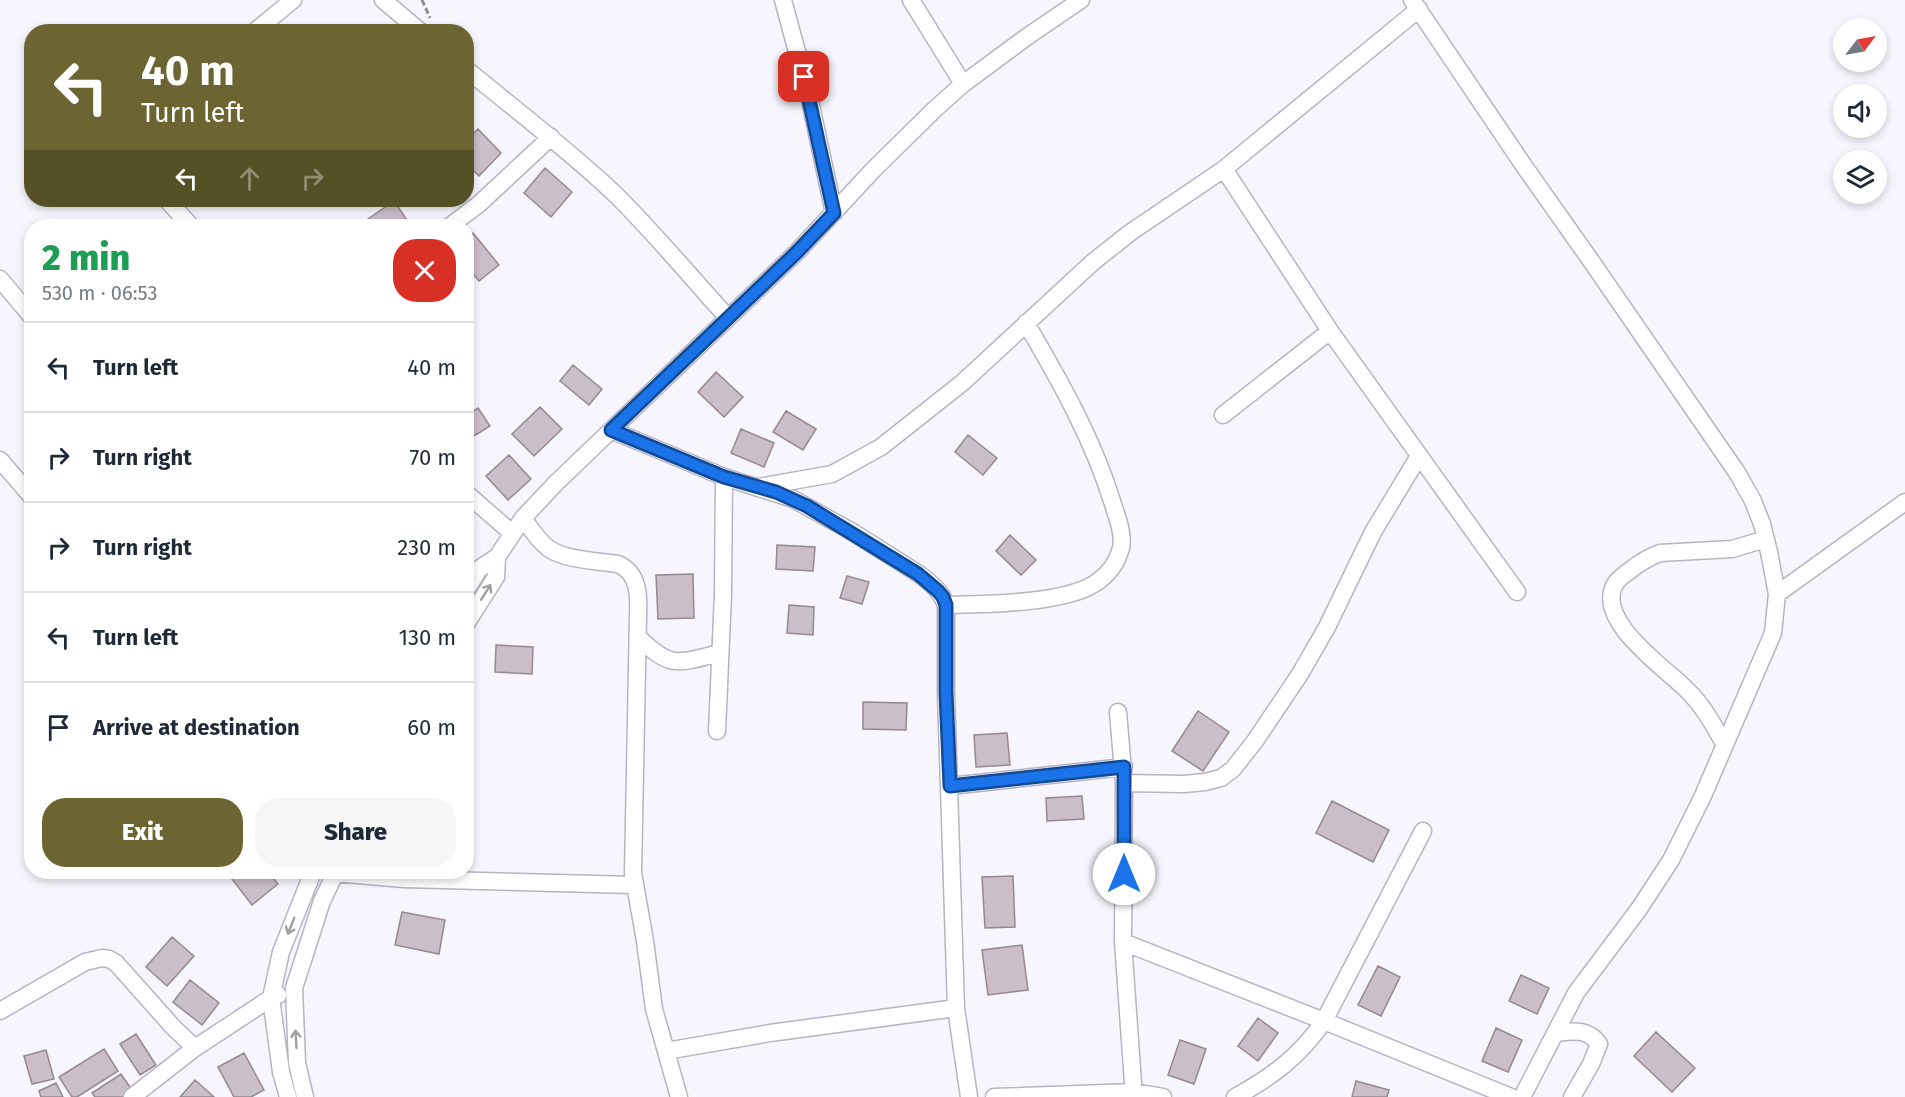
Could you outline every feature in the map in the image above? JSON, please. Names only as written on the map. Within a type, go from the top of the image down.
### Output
[{"type":"street","points":[[264,24],[293,0]]},
{"type":"street","points":[[383,0],[423,24]]},
{"type":"street","points":[[783,0],[809,96],[834,213]]},
{"type":"street","points":[[911,0],[963,84]]},
{"type":"street","points":[[474,577],[479,569],[497,557],[523,518],[556,483],[797,252],[910,133],[963,84],[1081,0]]},
{"type":"street","points":[[758,487],[831,474],[881,447],[962,383],[1094,262],[1131,232],[1224,169],[1415,4],[1524,166],[1738,474],[1753,501],[1762,524],[1777,594],[1773,633],[1702,798],[1671,860],[1639,909],[1576,993],[1522,1097]]},
{"type":"street","points":[[474,75],[551,137],[624,204],[728,318]]},
{"type":"street","points":[[459,219],[479,204],[551,137]]},
{"type":"street","points":[[1224,169],[1330,331],[1517,592]]},
{"type":"street","points":[[173,207],[185,219]]},
{"type":"street","points":[[188,207],[198,219]]},
{"type":"street","points":[[0,279],[24,308]]},
{"type":"street","points":[[946,605],[1026,600],[1084,590],[1107,574],[1121,547],[1121,534],[1106,480],[1062,383],[1026,323]]},
{"type":"street","points":[[1223,415],[1330,331]]},
{"type":"street","points":[[611,430],[724,477],[800,502],[878,548],[931,584],[943,597],[946,605],[946,693],[956,1008],[969,1097]]},
{"type":"street","points":[[950,786],[1124,775],[1184,784],[1221,778],[1233,769],[1255,741],[1305,665],[1328,627],[1373,532],[1419,456]]},
{"type":"street","points":[[0,460],[24,488]]},
{"type":"street","points":[[717,731],[723,594],[724,477]]},
{"type":"street","points":[[474,501],[512,533]]},
{"type":"street","points":[[1777,594],[1905,502]]},
{"type":"street","points":[[523,518],[540,541],[555,552],[624,567],[637,584],[639,596],[632,845],[634,885],[645,941],[654,1009],[679,1097]]},
{"type":"street","points":[[1725,744],[1689,692],[1628,635],[1615,614],[1612,603],[1613,587],[1634,567],[1660,553],[1732,549],[1766,539]]},
{"type":"street","points":[[474,611],[496,577],[497,557]]},
{"type":"street","points":[[638,637],[657,654],[676,662],[720,652]]},
{"type":"street","points":[[1118,712],[1124,775],[1123,942],[1134,1094]]},
{"type":"street","points":[[1235,1097],[1286,1064],[1310,1041],[1324,1021],[1423,831]]},
{"type":"street","points":[[288,1097],[281,1072],[271,998],[281,952],[310,879]]},
{"type":"street","points":[[306,1097],[297,1063],[294,988],[322,901],[333,879]]},
{"type":"street","points":[[404,879],[634,885]]},
{"type":"street","points":[[1123,942],[1511,1097]]},
{"type":"street","points":[[0,1011],[85,962],[102,958],[109,959],[116,963],[173,1027],[195,1048]]},
{"type":"street","points":[[132,1097],[195,1048],[271,998],[294,988]]},
{"type":"street","points":[[666,1051],[770,1033],[956,1008]]},
{"type":"street","points":[[1556,1033],[1585,1032],[1593,1036],[1599,1044],[1591,1064],[1572,1097]]},
{"type":"street","points":[[994,1097],[1134,1094],[1163,1097]]},
{"type":"path","points":[[422,0],[426,24]]},
{"type":"building","points":[[478,129],[501,153],[479,176],[474,171],[474,133]]},
{"type":"building","points":[[545,168],[572,192],[551,217],[524,193]]},
{"type":"building","points":[[385,207],[398,207],[406,219],[368,219]]},
{"type":"building","points":[[474,234],[499,265],[479,281],[474,275]]},
{"type":"building","points":[[573,365],[602,389],[589,405],[560,381]]},
{"type":"building","points":[[716,372],[743,397],[724,417],[698,392]]},
{"type":"building","points":[[540,407],[562,429],[534,456],[512,434]]},
{"type":"building","points":[[478,408],[490,426],[474,436],[474,411]]},
{"type":"building","points":[[786,411],[816,429],[803,450],[773,432]]},
{"type":"building","points":[[741,429],[774,443],[764,467],[731,453]]},
{"type":"building","points":[[968,435],[997,458],[983,475],[955,452]]},
{"type":"building","points":[[509,455],[531,479],[508,500],[486,476]]},
{"type":"building","points":[[1010,535],[1036,560],[1021,575],[996,551]]},
{"type":"building","points":[[777,545],[815,547],[813,571],[776,569]]},
{"type":"building","points":[[693,574],[694,618],[658,619],[656,575]]},
{"type":"building","points":[[847,576],[869,582],[862,604],[840,598]]},
{"type":"building","points":[[789,605],[814,607],[813,635],[787,633]]},
{"type":"building","points":[[496,645],[533,647],[532,674],[495,672]]},
{"type":"building","points":[[863,702],[907,703],[906,730],[863,729]]},
{"type":"building","points":[[1198,711],[1229,732],[1203,771],[1172,751]]},
{"type":"building","points":[[1007,733],[1010,765],[976,767],[974,735]]},
{"type":"building","points":[[1082,796],[1084,819],[1047,821],[1046,798]]},
{"type":"building","points":[[1332,801],[1389,830],[1373,862],[1316,833]]},
{"type":"building","points":[[1013,876],[1015,927],[985,928],[982,877]]},
{"type":"building","points":[[232,879],[274,879],[278,884],[252,905]]},
{"type":"building","points":[[402,912],[445,920],[439,954],[395,945]]},
{"type":"building","points":[[172,937],[194,956],[167,986],[146,967]]},
{"type":"building","points":[[1022,945],[1028,990],[988,995],[982,950]]},
{"type":"building","points":[[1378,966],[1400,977],[1381,1016],[1358,1005]]},
{"type":"building","points":[[1521,975],[1549,988],[1537,1014],[1509,1001]]},
{"type":"building","points":[[190,980],[219,1003],[202,1025],[173,1002]]},
{"type":"building","points":[[1258,1018],[1278,1033],[1258,1061],[1238,1046]]},
{"type":"building","points":[[1496,1028],[1522,1040],[1508,1072],[1482,1061]]},
{"type":"building","points":[[1656,1032],[1695,1068],[1672,1092],[1634,1056]]},
{"type":"building","points":[[136,1034],[156,1065],[140,1075],[120,1044]]},
{"type":"building","points":[[1180,1040],[1206,1049],[1194,1084],[1168,1075]]},
{"type":"building","points":[[104,1049],[118,1071],[77,1097],[72,1097],[59,1077]]},
{"type":"building","points":[[46,1050],[54,1079],[32,1084],[24,1056]]},
{"type":"building","points":[[244,1053],[264,1090],[251,1097],[234,1097],[218,1067]]},
{"type":"building","points":[[121,1074],[134,1093],[129,1097],[95,1097],[92,1093]]},
{"type":"building","points":[[195,1080],[214,1097],[180,1097]]},
{"type":"building","points":[[1356,1081],[1389,1090],[1387,1097],[1352,1097]]},
{"type":"building","points":[[56,1083],[63,1097],[41,1097],[39,1091]]},
{"type":"route","points":[[804,77],[834,213],[797,252],[611,430],[724,477],[794,499],[878,548],[931,584],[943,597],[946,605],[946,693],[950,786],[1124,767],[1124,874]]}]
